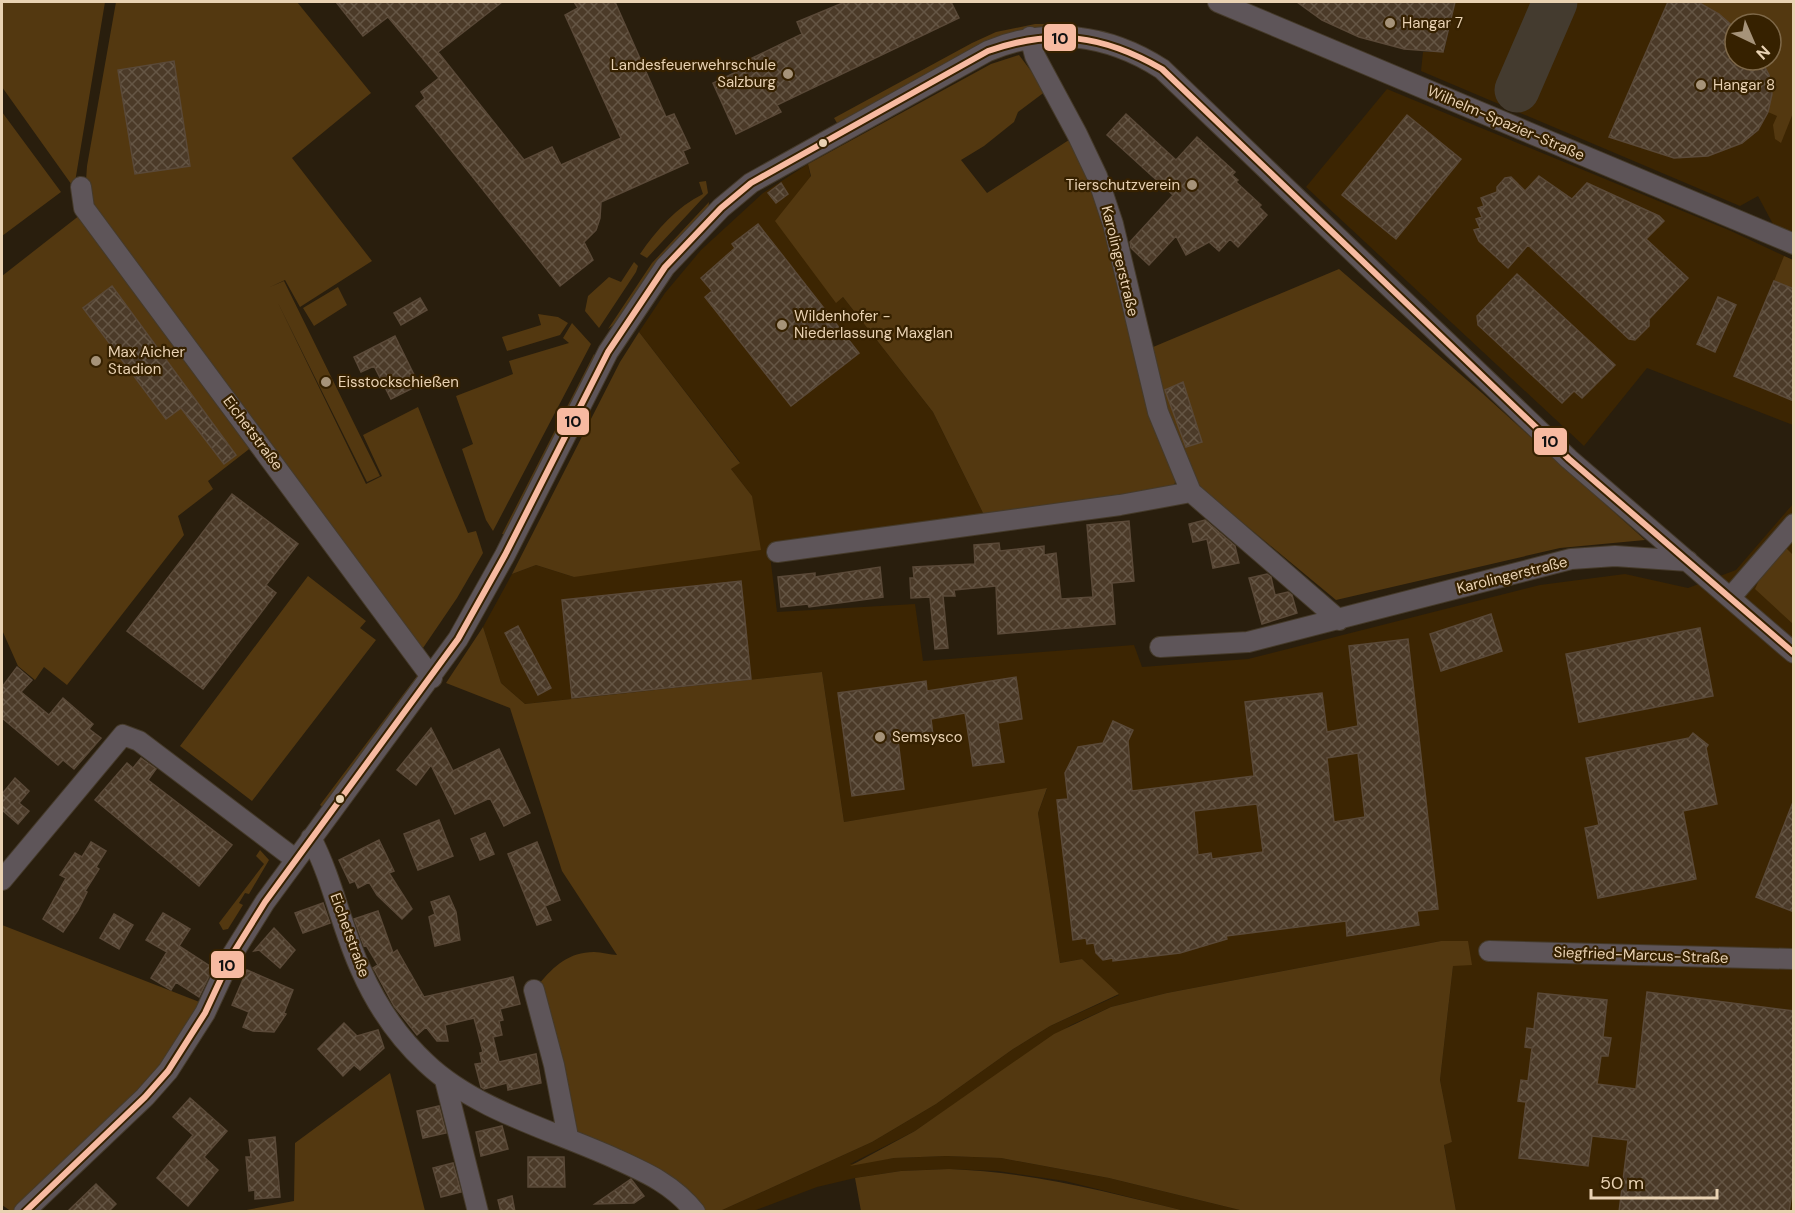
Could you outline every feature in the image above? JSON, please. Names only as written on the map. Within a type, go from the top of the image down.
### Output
[{"type":"street","name":"Wilhelm-Spazier-Straße","points":[[1218,2],[1794,244]]},
{"type":"street","points":[[24,1212],[145,1097],[168,1071],[205,1014],[242,938],[310,838],[432,678],[487,590],[626,323],[665,267],[721,208],[773,168],[988,51],[1030,37],[1056,36],[1100,41],[1134,53],[1162,69],[1569,459],[1794,653]]},
{"type":"street","name":"Karolingerstraße","points":[[1030,37],[1035,56],[1097,176],[1113,224],[1158,412],[1191,492],[1340,620]]},
{"type":"street","name":"Eichetstraße","points":[[81,187],[84,208],[432,678]]},
{"type":"street","points":[[777,552],[1120,505],[1191,492]]},
{"type":"street","points":[[1730,598],[1794,524]]},
{"type":"street","name":"Karolingerstraße","points":[[1160,647],[1248,642],[1571,560],[1614,556],[1688,561]]},
{"type":"street","points":[[2,880],[123,735],[139,741],[295,859]]},
{"type":"street","name":"Eichetstraße","points":[[310,838],[322,860],[360,969],[389,1020],[424,1062],[445,1080],[506,1113],[568,1137],[669,1185],[695,1212]]},
{"type":"street","name":"Siegfried-Marcus-Straße","points":[[1489,951],[1794,959]]},
{"type":"street","points":[[534,990],[554,1065],[568,1137]]},
{"type":"street","points":[[445,1080],[478,1212]]},
{"type":"shaded area","points":[[2,2],[105,2],[74,188],[2,87]]},
{"type":"shaded area","points":[[116,2],[297,2],[371,93],[292,158],[372,261],[300,307],[285,280],[270,287],[284,281],[380,476],[367,482],[277,301],[366,484],[382,476],[363,435],[418,407],[468,533],[476,531],[483,553],[457,598],[423,648],[418,648],[94,215],[86,181],[87,166]]},
{"type":"shaded area","points":[[1455,2],[1793,2],[1793,234],[1774,226],[1758,196],[1740,206],[1421,71],[1423,52],[1444,52]]},
{"type":"shaded area","points":[[1698,2],[1793,2],[1793,113],[1781,143],[1775,139],[1773,125],[1777,116],[1768,112],[1770,85],[1767,72],[1783,72],[1783,12],[1723,12],[1723,20]]},
{"type":"shaded area","points":[[1035,24],[1049,24],[1059,29],[961,56],[837,123],[834,118],[972,43],[996,32]]},
{"type":"shaded area","points":[[1019,55],[1046,91],[1018,112],[1014,122],[984,146],[961,160],[987,193],[1072,138],[1103,213],[1176,477],[1174,487],[984,515],[933,412],[843,297],[836,303],[775,221],[811,176],[808,164],[991,64]]},
{"type":"shaded area","points":[[1387,89],[1731,231],[1793,260],[1793,425],[1647,368],[1584,446],[1306,187]]},
{"type":"shaded area","points":[[2,112],[61,192],[2,236]]},
{"type":"shaded area","points":[[808,164],[836,302],[843,297],[933,412],[984,515],[769,547],[777,612],[915,604],[923,661],[1134,645],[1142,667],[1248,659],[1540,585],[1625,574],[1688,588],[1736,570],[1793,504],[1793,1211],[1456,1211],[1444,1144],[1452,1142],[1440,1080],[1453,966],[1467,941],[1441,941],[1167,993],[1111,1007],[1071,1025],[915,1131],[850,1164],[894,1158],[946,1156],[1001,1158],[1109,1178],[1244,1211],[1185,1211],[1065,1181],[998,1171],[949,1169],[901,1171],[855,1178],[817,1187],[753,1211],[720,1211],[872,1142],[936,1104],[1013,1049],[1050,1026],[1119,995],[1082,959],[1060,963],[1038,813],[1047,789],[844,822],[822,672],[525,704],[501,683],[483,627],[512,574],[536,565],[574,577],[752,496],[731,469],[740,462],[639,332],[665,293],[701,250],[763,193]]},
{"type":"shaded area","points":[[706,181],[708,193],[647,258],[640,254],[668,220],[685,205],[703,194],[699,182]]},
{"type":"shaded area","points":[[709,202],[708,210],[659,263],[616,323],[608,329],[652,263]]},
{"type":"shaded area","name":"Max Aicher Stadion","points":[[80,215],[253,446],[208,481],[213,489],[178,516],[184,535],[67,685],[44,667],[35,680],[18,666],[2,630],[2,276]]},
{"type":"shaded area","points":[[1784,256],[1793,260],[1793,289],[1774,281]]},
{"type":"shaded area","points":[[634,262],[638,266],[636,272],[599,328],[585,311],[588,296],[609,277],[621,282]]},
{"type":"shaded area","points":[[1339,269],[1482,393],[1645,540],[1560,548],[1336,600],[1196,484],[1178,453],[1146,350]]},
{"type":"shaded area","points":[[338,287],[347,305],[314,326],[303,308]]},
{"type":"shaded area","points":[[538,314],[558,317],[568,323],[560,335],[507,351],[502,337],[541,325]]},
{"type":"shaded area","points":[[572,323],[591,344],[493,531],[486,520],[462,449],[473,444],[456,396],[513,374],[509,361],[569,343],[563,338]]},
{"type":"shaded area","points":[[639,332],[740,463],[731,469],[752,496],[761,550],[574,577],[536,565],[512,574],[620,362]]},
{"type":"shaded area","points":[[594,354],[595,358],[505,534],[502,534]]},
{"type":"shaded area","points":[[1785,547],[1793,555],[1793,624],[1755,589],[1760,578]]},
{"type":"shaded area","points":[[308,576],[366,621],[360,628],[376,640],[252,801],[180,746]]},
{"type":"shaded area","points":[[483,627],[501,683],[525,704],[822,672],[844,822],[1047,788],[1038,813],[1060,963],[1082,959],[1119,994],[1050,1026],[1013,1049],[936,1104],[872,1142],[720,1211],[702,1211],[576,1135],[539,984],[556,966],[577,954],[594,952],[617,955],[562,871],[510,708],[446,683]]},
{"type":"shaded area","points":[[417,676],[418,681],[324,808],[320,805]]},
{"type":"shaded area","points":[[260,850],[269,860],[249,894],[245,893],[239,903],[243,905],[228,929],[223,930],[219,923],[264,864],[256,856]]},
{"type":"shaded area","points":[[2,925],[202,1003],[155,1074],[130,1101],[12,1212],[2,1205]]},
{"type":"shaded area","points":[[1441,941],[1468,941],[1472,965],[1453,966],[1440,1080],[1452,1142],[1444,1145],[1456,1211],[1244,1211],[1109,1178],[1001,1158],[946,1156],[894,1158],[850,1166],[915,1131],[1054,1034],[1111,1007],[1167,993]]},
{"type":"shaded area","points":[[390,1073],[425,1211],[241,1211],[294,1201],[295,1143]]},
{"type":"shaded area","points":[[949,1169],[1039,1179],[1098,1190],[1185,1211],[861,1211],[855,1178],[901,1171]]},
{"type":"building","points":[[336,2],[502,2],[438,52],[524,160],[552,147],[561,165],[621,138],[565,15],[578,8],[574,2],[615,2],[666,117],[674,114],[690,148],[683,151],[688,163],[601,202],[600,218],[596,230],[584,242],[593,260],[560,286],[416,106],[425,98],[421,92],[439,78],[388,17],[363,36]]},
{"type":"building","name":"Landesfeuerwehrschule Salzburg","points":[[845,2],[951,2],[959,18],[777,105],[781,112],[736,134],[713,83],[753,64],[750,59],[802,34],[797,22]]},
{"type":"building","name":"Hangar 7","points":[[1297,2],[1455,2],[1443,52],[1404,49],[1359,37],[1322,20]]},
{"type":"building","name":"Hangar 8","points":[[1668,2],[1698,2],[1723,18],[1723,72],[1767,72],[1769,75],[1772,94],[1768,112],[1758,130],[1742,143],[1708,156],[1674,158],[1609,137]]},
{"type":"building","points":[[174,61],[190,166],[135,174],[118,70]]},
{"type":"building","name":"Tierschutzverein","points":[[1126,114],[1176,160],[1197,137],[1235,172],[1232,175],[1238,180],[1236,182],[1261,205],[1259,207],[1267,215],[1238,247],[1230,239],[1219,251],[1209,242],[1186,255],[1176,236],[1149,265],[1131,248],[1130,242],[1173,195],[1107,135]]},
{"type":"building","points":[[1407,115],[1461,159],[1396,239],[1342,195]]},
{"type":"building","points":[[1539,176],[1572,199],[1587,183],[1659,216],[1664,221],[1646,239],[1688,278],[1649,319],[1649,326],[1635,340],[1629,339],[1528,245],[1508,268],[1479,241],[1474,230],[1480,228],[1476,219],[1482,217],[1478,208],[1484,206],[1481,198],[1497,192],[1497,187],[1505,178],[1511,177],[1525,191]]},
{"type":"building","points":[[781,183],[788,194],[776,203],[768,193]]},
{"type":"building","name":"Wildenhofer - Niederlassung Maxglan","points":[[758,224],[859,353],[791,406],[705,297],[712,291],[701,278],[735,248],[732,244]]},
{"type":"building","points":[[1517,274],[1615,365],[1582,398],[1574,391],[1562,403],[1478,325],[1477,316]]},
{"type":"building","points":[[1774,281],[1794,289],[1794,401],[1734,376]]},
{"type":"building","points":[[112,286],[236,455],[224,464],[181,408],[166,419],[83,308]]},
{"type":"building","points":[[1718,297],[1736,305],[1715,352],[1697,344]]},
{"type":"building","points":[[420,298],[427,310],[401,325],[394,313]]},
{"type":"building","points":[[395,336],[419,385],[391,399],[374,366],[361,372],[354,357]]},
{"type":"building","points":[[1183,382],[1202,442],[1186,447],[1165,390]]},
{"type":"building","points":[[232,494],[298,544],[266,585],[276,593],[203,689],[127,631]]},
{"type":"building","points":[[1205,520],[1235,546],[1239,563],[1213,568],[1207,539],[1193,542],[1189,524]]},
{"type":"building","points":[[1129,521],[1134,581],[1112,583],[1115,624],[998,634],[996,586],[954,590],[955,596],[943,596],[948,648],[935,649],[930,597],[911,598],[910,578],[914,578],[913,567],[975,564],[974,545],[999,543],[1000,551],[1044,546],[1044,555],[1056,553],[1061,599],[1093,597],[1087,525]]},
{"type":"building","points":[[880,567],[883,597],[809,607],[808,604],[781,607],[778,577],[815,573],[815,577]]},
{"type":"building","points":[[1267,574],[1271,577],[1275,595],[1288,592],[1292,595],[1297,613],[1262,624],[1249,578]]},
{"type":"building","points":[[741,581],[751,679],[572,698],[562,600]]},
{"type":"building","points":[[1491,614],[1502,651],[1441,671],[1430,634]]},
{"type":"building","points":[[518,626],[551,688],[538,695],[505,633]]},
{"type":"building","points":[[1700,628],[1713,696],[1579,722],[1566,654]]},
{"type":"building","points":[[1408,639],[1438,909],[1417,911],[1419,925],[1347,936],[1346,921],[1226,936],[1227,939],[1180,953],[1113,961],[1113,958],[1103,960],[1096,953],[1094,943],[1087,944],[1086,938],[1073,940],[1057,800],[1068,799],[1065,773],[1078,747],[1103,743],[1113,721],[1133,730],[1128,741],[1132,791],[1254,776],[1245,702],[1322,693],[1327,732],[1358,726],[1349,646]],"holes":[[[1358,753],[1365,817],[1334,822],[1327,758]],[[1257,804],[1263,852],[1212,859],[1211,853],[1198,855],[1194,811]]]},
{"type":"building","points":[[17,667],[32,680],[21,692],[49,715],[63,698],[93,724],[89,729],[101,738],[74,769],[63,760],[58,765],[2,718],[2,687]]},
{"type":"building","name":"Semsysco","points":[[1016,677],[1022,719],[998,723],[1004,762],[973,766],[965,713],[931,719],[933,735],[898,740],[904,789],[852,796],[838,693],[926,681],[927,691]]},
{"type":"building","points":[[431,728],[453,771],[499,749],[530,813],[504,826],[490,798],[455,814],[431,765],[416,785],[397,770]]},
{"type":"building","points":[[1693,733],[1708,745],[1706,748],[1717,804],[1683,811],[1696,879],[1598,898],[1585,828],[1599,825],[1586,758],[1689,738]]},
{"type":"building","points":[[141,758],[156,769],[148,780],[232,845],[199,886],[95,800],[127,763],[133,768]]},
{"type":"building","points":[[15,778],[29,791],[19,803],[29,811],[18,824],[2,810],[2,794]]},
{"type":"building","points":[[1794,802],[1794,912],[1756,897]]},
{"type":"building","points":[[439,820],[453,856],[418,870],[404,834]]},
{"type":"building","points":[[485,833],[494,854],[480,860],[471,839]]},
{"type":"building","points":[[379,840],[394,871],[389,873],[412,909],[402,919],[377,895],[369,882],[358,888],[355,881],[350,883],[339,860]]},
{"type":"building","points":[[91,842],[106,851],[96,867],[99,869],[85,891],[87,892],[78,910],[63,932],[43,919],[66,878],[60,875],[75,853],[82,857]]},
{"type":"building","points":[[537,842],[560,900],[545,906],[551,920],[537,925],[508,854]]},
{"type":"building","points":[[449,896],[456,912],[460,940],[435,946],[429,917],[435,914],[431,902]]},
{"type":"building","points":[[323,903],[330,923],[303,933],[295,913]]},
{"type":"building","points":[[378,911],[393,953],[397,950],[424,997],[513,977],[520,1004],[500,1009],[503,1020],[499,1021],[502,1035],[493,1037],[499,1062],[536,1054],[541,1083],[508,1090],[507,1083],[484,1089],[481,1087],[475,1064],[482,1063],[480,1053],[483,1052],[474,1018],[445,1025],[448,1041],[437,1041],[426,1027],[417,1035],[394,1006],[373,968],[378,965],[366,945],[364,946],[354,919]]},
{"type":"building","points":[[163,913],[190,929],[179,946],[213,968],[199,997],[176,982],[171,990],[151,978],[167,952],[146,940]]},
{"type":"building","points":[[114,914],[133,925],[119,949],[100,938]]},
{"type":"building","points":[[274,928],[295,950],[280,968],[259,950],[254,951]]},
{"type":"building","points":[[247,970],[293,990],[284,1013],[286,1014],[274,1032],[253,1031],[243,1027],[249,1012],[232,1005]]},
{"type":"building","points":[[1647,992],[1794,1011],[1794,1179],[1789,1212],[1619,1212],[1628,1140],[1592,1136],[1588,1166],[1519,1158],[1526,1102],[1518,1101],[1521,1080],[1528,1081],[1532,1048],[1525,1047],[1527,1028],[1534,1029],[1538,993],[1607,1000],[1603,1037],[1611,1038],[1608,1056],[1601,1056],[1597,1084],[1636,1089]]},
{"type":"building","points":[[344,1023],[357,1036],[378,1030],[384,1048],[360,1070],[354,1065],[343,1076],[318,1049]]},
{"type":"building","points":[[190,1098],[227,1131],[204,1157],[218,1170],[188,1206],[157,1178],[193,1135],[173,1117]]},
{"type":"building","points":[[439,1106],[446,1133],[423,1138],[417,1111]]},
{"type":"building","points":[[502,1126],[508,1149],[481,1156],[476,1132]]},
{"type":"building","points":[[275,1137],[280,1197],[255,1199],[255,1190],[249,1191],[246,1157],[251,1157],[249,1140]]},
{"type":"building","points":[[528,1157],[564,1157],[565,1187],[528,1187]]},
{"type":"building","points":[[453,1163],[461,1192],[441,1197],[433,1168]]},
{"type":"building","points":[[631,1179],[644,1196],[634,1203],[595,1204]]},
{"type":"building","points":[[96,1184],[116,1204],[108,1212],[67,1212]]},
{"type":"building","points":[[512,1196],[515,1212],[501,1212],[498,1200]]},
{"type":"taxiway","points":[[1517,90],[1555,2]]},
{"type":"transit line","name":"10","points":[[25,1212],[145,1097],[168,1071],[205,1013],[232,955],[265,902],[458,639],[505,555],[608,352],[665,267],[721,208],[751,183],[988,51],[1034,39],[1077,39],[1098,42],[1119,49],[1162,69],[1569,459],[1794,653]]},
{"type":"place","name":"Hangar 7","points":[[1390,23]]},
{"type":"place","name":"Landesfeuerwehrschule Salzburg","points":[[788,74]]},
{"type":"place","name":"Hangar 8","points":[[1701,85]]},
{"type":"place","name":"Tierschutzverein","points":[[1192,185]]},
{"type":"place","name":"Wildenhofer - Niederlassung Maxglan","points":[[782,325]]},
{"type":"place","name":"Max Aicher Stadion","points":[[96,361]]},
{"type":"place","name":"Eisstockschießen","points":[[326,382]]},
{"type":"place","name":"Semsysco","points":[[880,737]]}]
